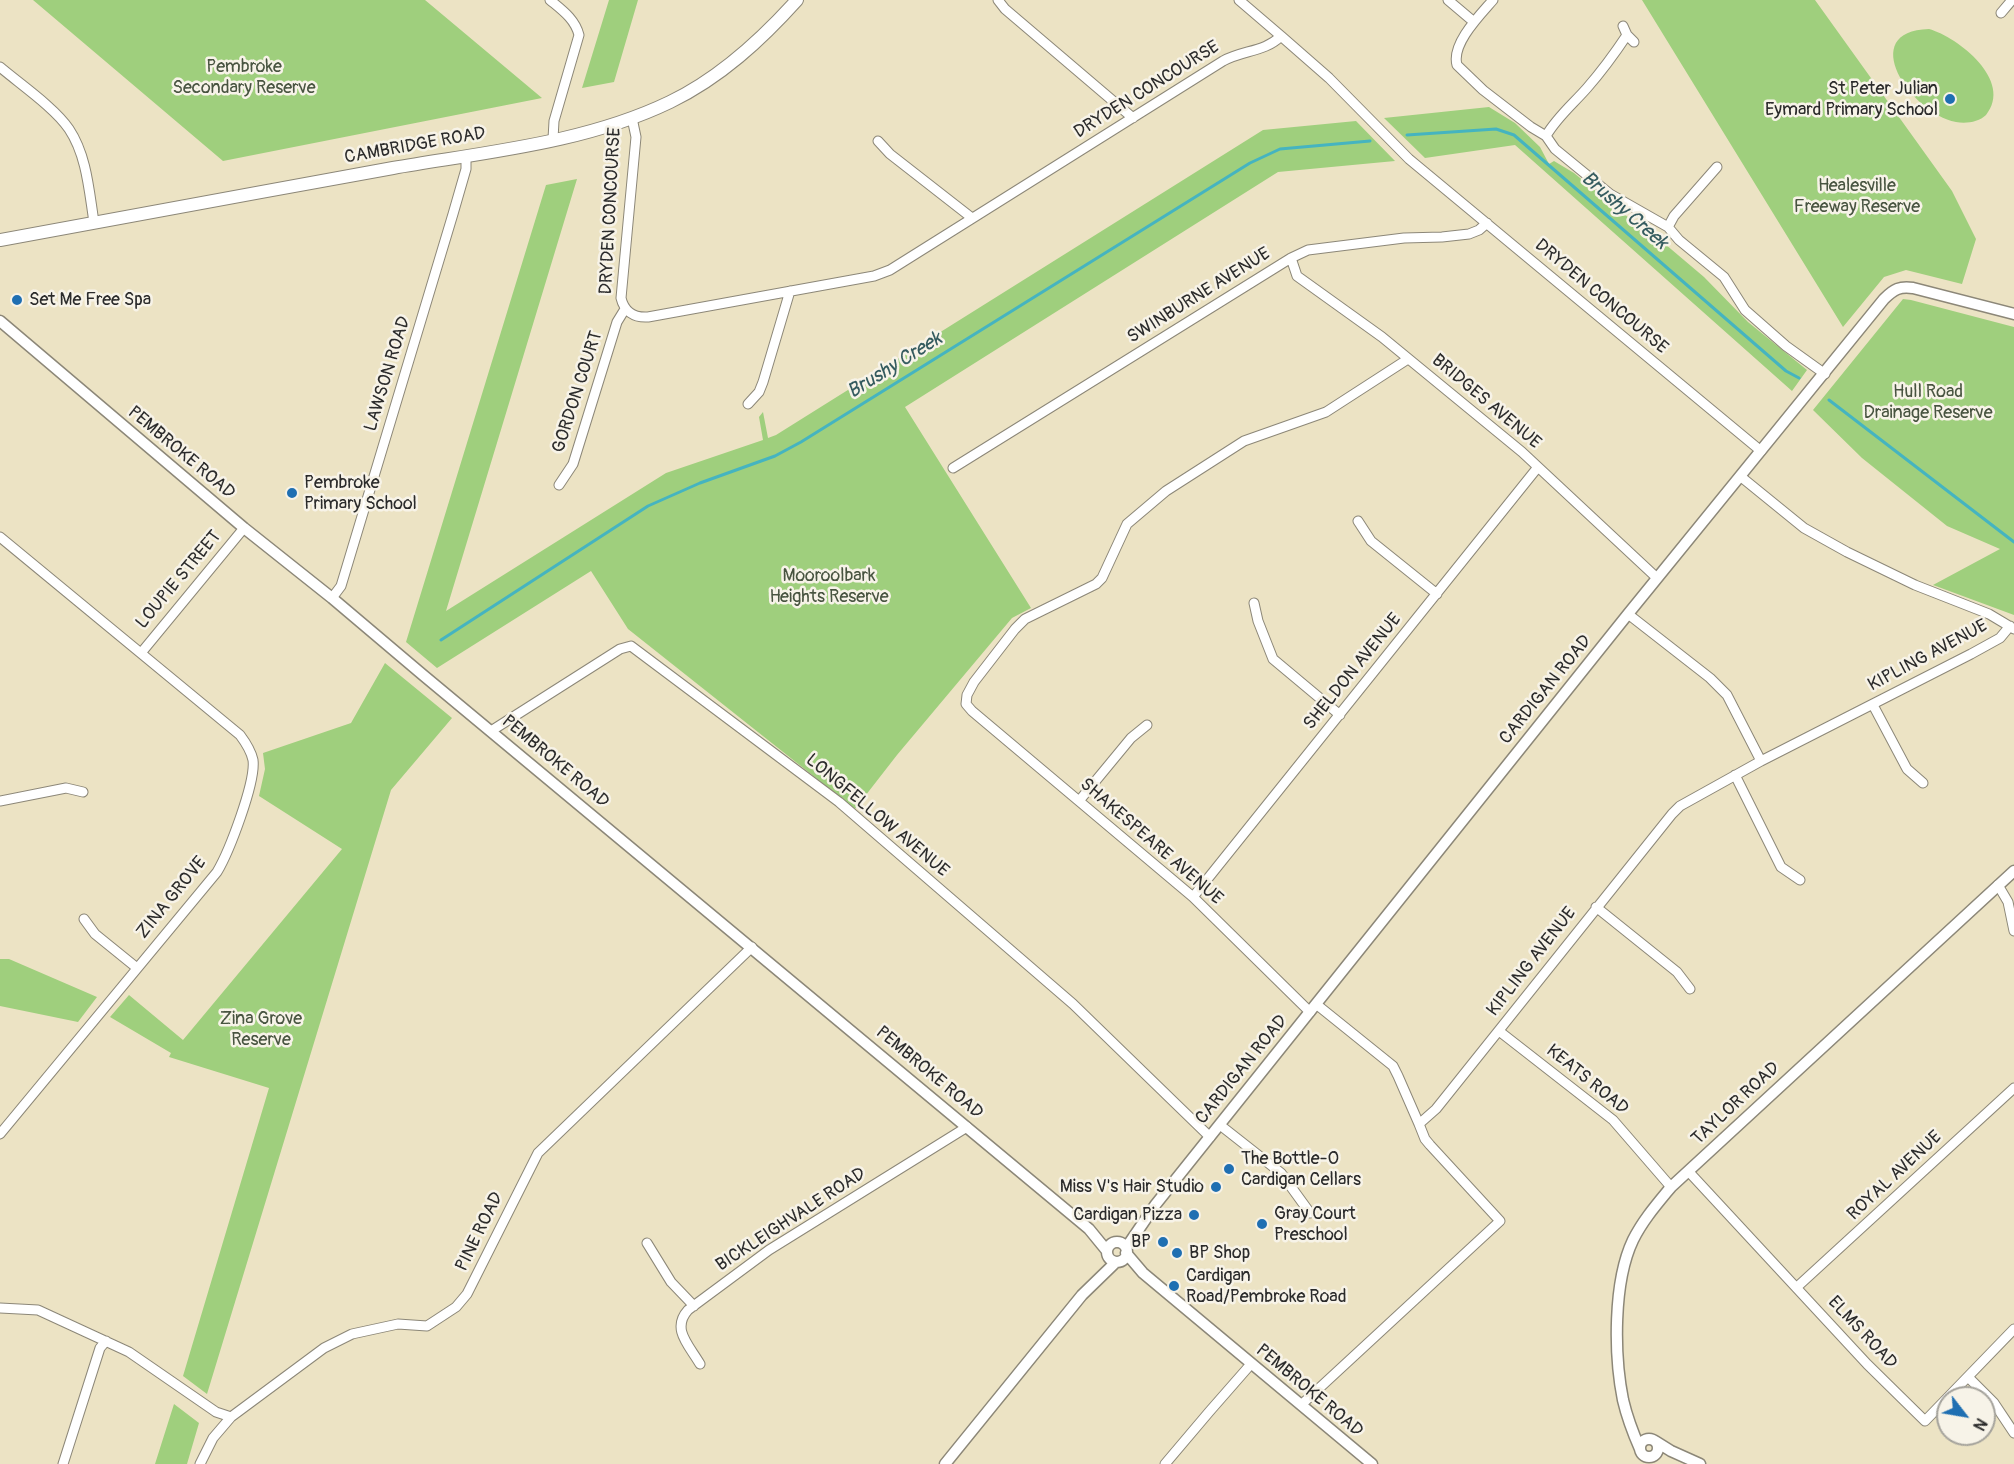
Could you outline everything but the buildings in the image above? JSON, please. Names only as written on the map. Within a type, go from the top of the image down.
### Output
[{"type":"main road","name":"CAMBRIDGE ROAD","points":[[0,240],[466,156],[554,139],[632,118],[671,101],[711,78],[756,42],[797,0]]},
{"type":"street","points":[[550,0],[569,16],[579,35],[554,122],[554,139]]},
{"type":"street","points":[[999,0],[1023,24],[1132,118]]},
{"type":"street","points":[[1239,0],[1281,36]]},
{"type":"street","points":[[1448,0],[1474,22]]},
{"type":"street","points":[[1493,0],[1474,22],[1457,51],[1457,65],[1483,90],[1531,127],[1546,135],[1555,149],[1610,194],[1668,227],[1679,240],[1724,277],[1745,310],[1786,346],[1825,374]]},
{"type":"street","points":[[2001,13],[2012,0]]},
{"type":"street","points":[[1546,135],[1588,87],[1628,34]]},
{"type":"street","name":"DRYDEN CONCOURSE","points":[[632,118],[636,137],[620,292],[625,309],[635,316],[648,317],[882,273],[899,265],[1231,57],[1263,49],[1281,36],[1338,86],[1402,152],[1761,451]]},
{"type":"street","points":[[0,67],[68,128],[80,151],[94,222]]},
{"type":"street","points":[[878,141],[890,154],[972,218]]},
{"type":"street","name":"LAWSON ROAD","points":[[332,598],[341,586],[447,237],[466,169],[466,156]]},
{"type":"street","points":[[1668,227],[1674,216],[1717,167]]},
{"type":"street","name":"SWINBURNE AVENUE","points":[[953,468],[1308,250],[1404,238],[1469,234],[1479,230],[1487,223]]},
{"type":"street","name":"BRIDGES AVENUE","points":[[1292,258],[1298,276],[1382,336],[1522,452],[1658,578]]},
{"type":"street","name":"CARDIGAN ROAD","points":[[945,1464],[1120,1251],[1628,614],[1884,299],[1893,290],[1903,287],[2014,314]]},
{"type":"street","points":[[748,404],[759,392],[764,382],[790,291]]},
{"type":"street","name":"GORDON COURT","points":[[559,485],[573,464],[617,322],[625,309]]},
{"type":"street","name":"PEMBROKE ROAD","points":[[0,321],[244,528],[332,598],[1089,1229],[1120,1251],[1251,1365],[1372,1464]]},
{"type":"street","name":"SHAKESPEARE AVENUE","points":[[1408,359],[1326,412],[1244,441],[1166,491],[1127,524],[1102,578],[1096,584],[1025,619],[1015,629],[974,682],[967,695],[966,704],[1193,897],[1313,1008],[1393,1066],[1419,1124]]},
{"type":"street","name":"SHELDON AVENUE","points":[[1193,897],[1538,467]]},
{"type":"street","points":[[1740,476],[1804,528],[1847,552],[1915,585],[1989,614],[2012,627]]},
{"type":"street","points":[[1358,521],[1371,541],[1437,594]]},
{"type":"street","name":"LOUPIE STREET","points":[[141,652],[244,528]]},
{"type":"street","points":[[0,552],[4,540]]},
{"type":"street","name":"ZINA GROVE","points":[[0,1134],[217,872],[226,857],[253,772],[253,762],[248,747],[240,735],[4,540]]},
{"type":"street","points":[[1254,603],[1257,621],[1273,659],[1340,715]]},
{"type":"street","points":[[1628,614],[1710,678],[1727,695],[1761,761]]},
{"type":"street","name":"KIPLING AVENUE","points":[[1419,1124],[1436,1109],[1596,907],[1680,806],[1761,761],[2000,638],[2012,627]]},
{"type":"street","name":"LONGFELLOW AVENUE","points":[[491,731],[620,649],[631,646],[839,802],[1073,1004],[1210,1137]]},
{"type":"street","points":[[1873,705],[1907,769],[1923,783]]},
{"type":"street","points":[[1078,801],[1131,738],[1147,725]]},
{"type":"street","points":[[1735,776],[1781,867],[1800,880]]},
{"type":"street","points":[[0,801],[66,788],[83,792]]},
{"type":"street","name":"TAYLOR ROAD","points":[[1641,1456],[1623,1400],[1617,1318],[1622,1277],[1633,1241],[1650,1213],[1671,1187],[2014,871]]},
{"type":"street","points":[[1998,885],[2008,902],[2014,931]]},
{"type":"street","points":[[1596,907],[1677,972],[1690,989]]},
{"type":"street","points":[[84,919],[95,934],[137,968]]},
{"type":"street","name":"PINE ROAD","points":[[200,1464],[213,1438],[231,1417],[324,1348],[352,1334],[398,1324],[427,1326],[456,1306],[468,1294],[538,1153],[752,947]]},
{"type":"street","name":"KEATS ROAD","points":[[1499,1031],[1613,1120],[1671,1187]]},
{"type":"street","name":"ROYAL AVENUE","points":[[1797,1287],[2014,1088]]},
{"type":"street","points":[[1301,1405],[1500,1221],[1430,1145],[1419,1124]]},
{"type":"street","points":[[1220,1125],[1281,1173],[1310,1213]]},
{"type":"street","name":"BICKLEIGHVALE ROAD","points":[[700,1364],[680,1330],[682,1317],[694,1306],[769,1250],[967,1127]]},
{"type":"street","name":"ELMS ROAD","points":[[1689,1172],[1866,1364],[1925,1421],[2014,1329]]},
{"type":"street","name":"PEMBROKE ROAD","points":[[1089,1229],[1107,1252]]},
{"type":"street","points":[[647,1243],[671,1282],[694,1306]]},
{"type":"street","name":"CARDIGAN ROAD","points":[[1082,1295],[1110,1245],[1120,1251]]},
{"type":"street","points":[[0,1308],[38,1310],[106,1341],[129,1352],[216,1412],[231,1417]]},
{"type":"street","points":[[63,1464],[100,1348],[106,1341]]},
{"type":"street","points":[[1165,1464],[1251,1365]]},
{"type":"street","points":[[1968,1377],[1994,1403],[2014,1433]]},
{"type":"street","points":[[1631,1428],[1671,1451],[1700,1464]]},
{"type":"street","points":[[1653,1440],[1644,1441],[1641,1456],[1654,1458],[1671,1451]]},
{"type":"street","points":[[1653,1440],[1658,1445],[1654,1458]]},
{"type":"green space","name":"Pembroke Secondary Reserve","points":[[33,0],[425,0],[542,98],[223,161]]},
{"type":"green space","points":[[609,0],[638,0],[614,82],[582,88]]},
{"type":"green space","name":"Healesville Freeway Reserve","points":[[1642,0],[1815,0],[1952,191],[1976,239],[1962,284],[1906,270],[1884,277],[1843,327]]},
{"type":"green space","points":[[1929,29],[1954,41],[1967,51],[1988,75],[1993,88],[1993,102],[1986,115],[1976,121],[1956,122],[1939,116],[1922,104],[1908,89],[1898,73],[1893,57],[1896,43],[1907,33]]},
{"type":"green space","points":[[1489,107],[1515,123],[1540,147],[1549,164],[1554,161],[1574,173],[1625,215],[1652,233],[1704,277],[1748,322],[1807,370],[1792,391],[1515,145],[1425,158],[1384,118]]},
{"type":"green space","name":"Mooroolbark Heights Reserve","points":[[1356,121],[1395,161],[1278,172],[905,407],[1031,608],[1012,618],[897,755],[855,809],[628,629],[591,571],[437,668],[406,642],[546,185],[577,179],[446,611],[666,473],[763,440],[759,417],[763,412],[768,438],[776,435],[1263,130]]},
{"type":"green space","name":"Hull Road Drainage Reserve","points":[[1903,299],[2014,327],[2014,615],[1933,585],[2000,549],[1947,526],[1862,458],[1813,410]]},
{"type":"green space","name":"Zina Grove Reserve","points":[[385,663],[452,718],[391,790],[207,1394],[183,1376],[269,1088],[169,1057],[171,1053],[110,1017],[129,995],[183,1040],[342,849],[259,796],[265,769],[263,753],[351,723]]},
{"type":"green space","points":[[0,959],[9,959],[97,997],[78,1022],[0,1006]]},
{"type":"green space","points":[[174,1404],[199,1423],[187,1464],[155,1464]]},
{"type":"waterway","name":"Brushy Creek","points":[[1407,135],[1496,129],[1514,135],[1786,371],[1799,378]]},
{"type":"waterway","name":"Brushy Creek","points":[[441,640],[648,506],[700,483],[775,456],[801,442],[1250,163],[1280,149],[1370,141]]},
{"type":"waterway","name":"Brushy Creek","points":[[1829,400],[2014,542]]},
{"type":"place","name":"St Peter Julian Eymard Primary School","points":[[1950,99]]},
{"type":"place","name":"Set Me Free Spa","points":[[17,300]]},
{"type":"place","name":"Pembroke Primary School","points":[[292,493]]},
{"type":"place","name":"The Bottle-O Cardigan Cellars","points":[[1229,1169]]},
{"type":"place","name":"Miss V's Hair Studio","points":[[1216,1187]]},
{"type":"place","name":"Cardigan Pizza","points":[[1194,1215]]},
{"type":"place","name":"Gray Court Preschool","points":[[1262,1224]]},
{"type":"place","name":"BP","points":[[1163,1242]]},
{"type":"place","name":"BP Shop","points":[[1177,1253]]},
{"type":"place","name":"Cardigan Road/Pembroke Road","points":[[1174,1286]]}]
